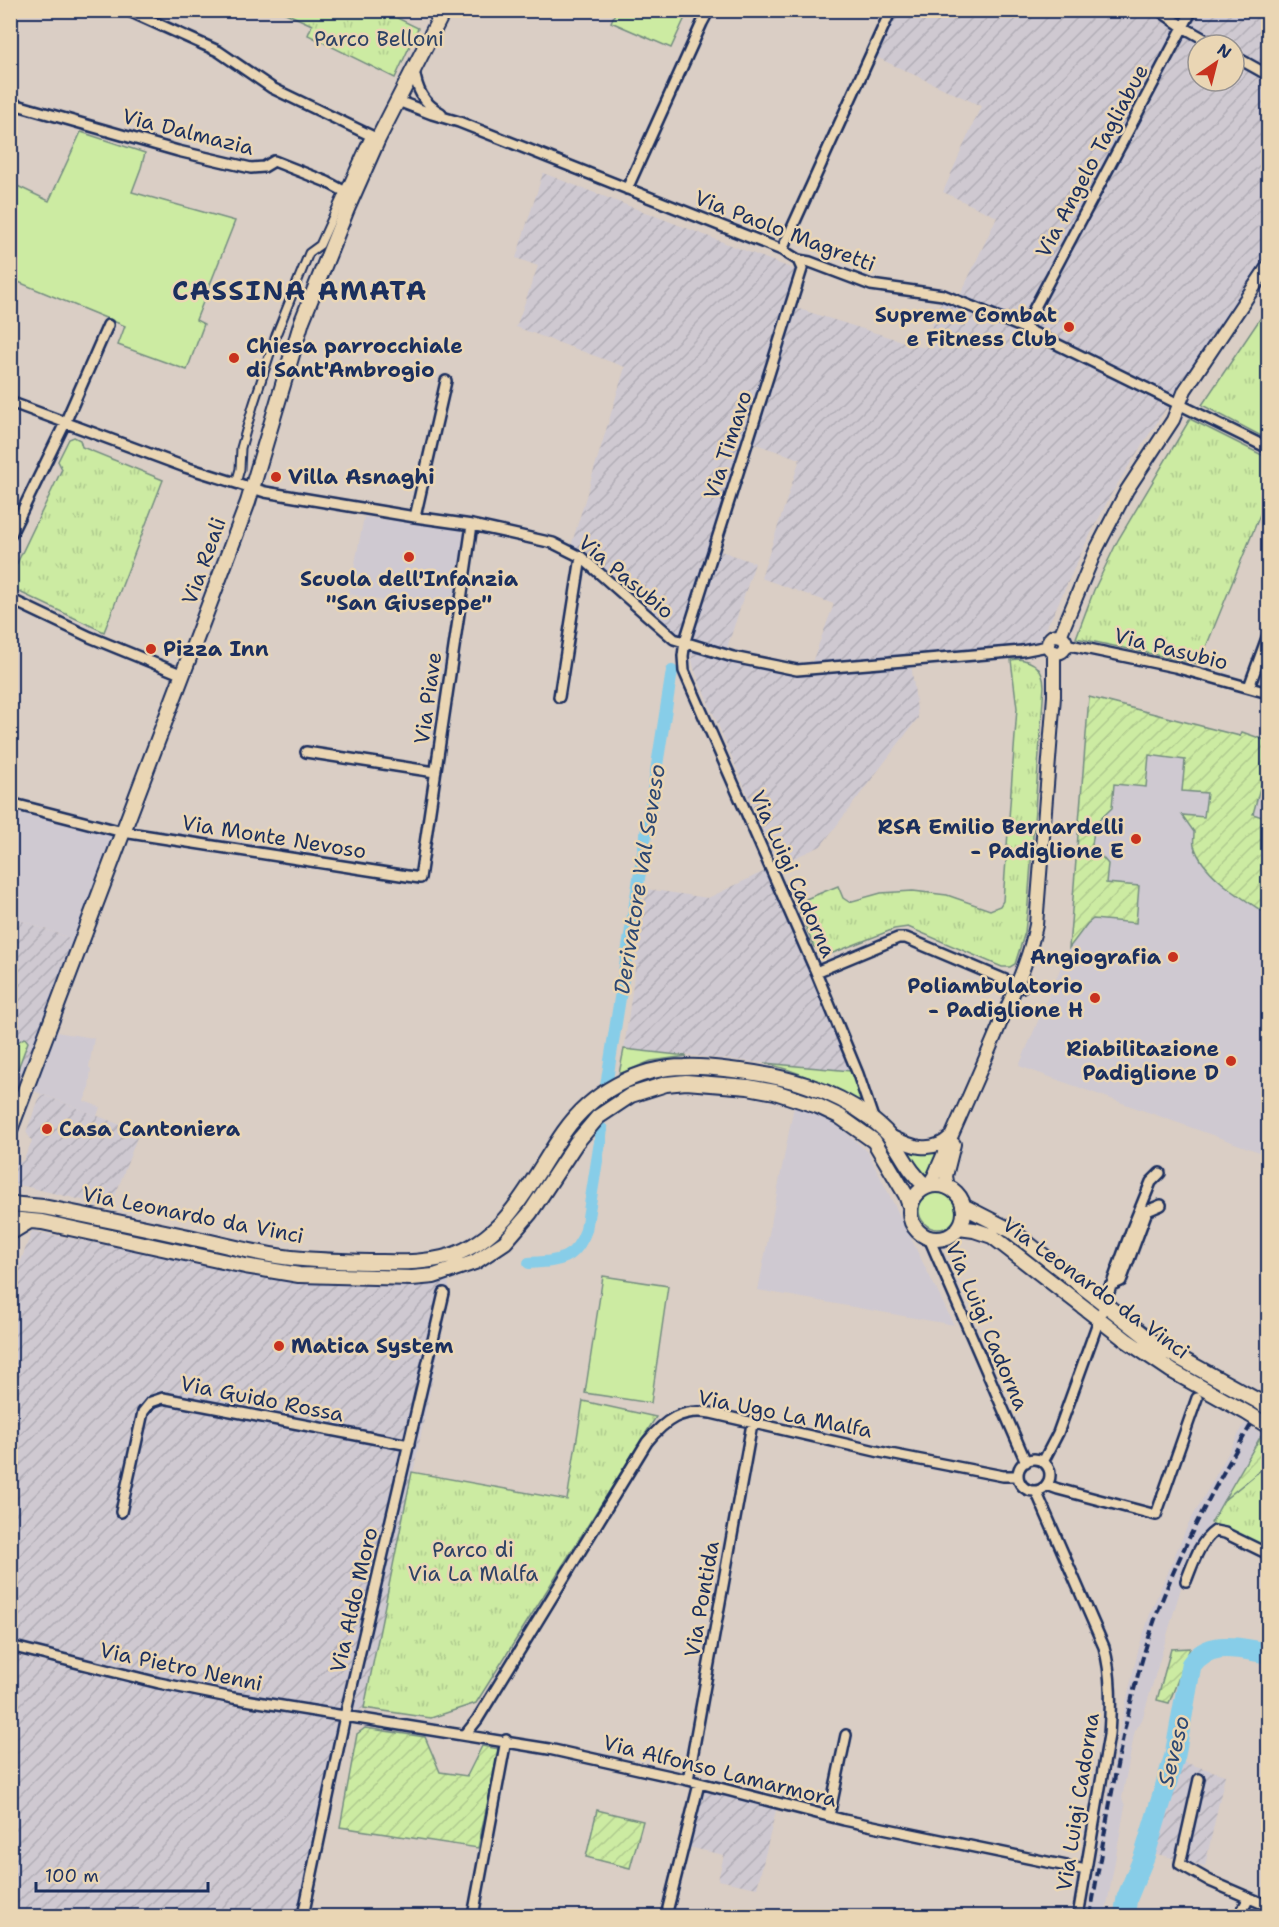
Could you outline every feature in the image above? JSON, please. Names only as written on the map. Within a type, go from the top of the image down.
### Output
[{"type":"main road","name":"Via Reali","points":[[10,1130],[252,488],[299,331],[348,194],[374,137],[398,101],[444,10]]},
{"type":"main road","name":"Via Leonardo da Vinci","points":[[10,1204],[43,1207],[275,1256],[326,1261],[411,1262],[450,1256],[494,1232],[517,1205],[573,1119],[606,1092],[644,1073],[685,1067],[713,1068],[779,1077],[825,1091],[874,1121],[890,1136],[908,1167],[927,1187]]},
{"type":"main road","name":"Via Leonardo da Vinci","points":[[10,1219],[42,1222],[245,1266],[299,1275],[412,1278],[434,1276],[475,1262],[505,1242],[531,1213],[585,1130],[598,1117],[631,1095],[666,1084],[686,1082],[748,1087],[775,1092],[818,1106],[839,1116],[874,1141],[901,1185],[910,1206]]},
{"type":"main road","points":[[940,1185],[948,1188],[956,1193],[963,1206],[963,1218],[959,1228],[952,1235],[943,1239],[929,1238],[915,1228],[910,1218],[910,1206],[918,1192],[927,1187],[940,1185]]},
{"type":"main road","name":"Via Leonardo da Vinci","points":[[963,1206],[1011,1231],[1135,1329],[1172,1354],[1263,1405]]},
{"type":"main road","points":[[10,1233],[28,1222]]},
{"type":"main road","name":"Via Leonardo da Vinci","points":[[959,1228],[992,1236],[1100,1320],[1165,1366],[1269,1426]]},
{"type":"street","points":[[627,189],[709,10]]},
{"type":"street","points":[[782,250],[891,10]]},
{"type":"street","points":[[1159,10],[1194,33]]},
{"type":"street","name":"Via Angelo Tagliabue","points":[[1024,328],[1192,10]]},
{"type":"street","points":[[130,11],[219,51],[272,88],[374,137]]},
{"type":"street","points":[[1246,63],[1269,75]]},
{"type":"street","name":"Via Paolo Magretti","points":[[414,70],[416,83],[425,102],[451,119]]},
{"type":"street","name":"Via Paolo Magretti","points":[[398,101],[451,119],[782,250],[798,260],[810,262],[871,285],[943,295],[1024,328],[1269,448]]},
{"type":"street","name":"Via Dalmazia","points":[[10,103],[177,151],[259,168],[274,161],[327,182],[348,194]]},
{"type":"street","points":[[236,483],[240,469],[241,448],[276,335],[309,253],[320,245],[348,194]]},
{"type":"street","name":"Via Timavo","points":[[685,641],[802,269],[798,260]]},
{"type":"street","points":[[948,1188],[946,1176],[952,1149],[1020,986],[1036,925],[1057,644],[1095,552],[1127,490],[1173,420],[1185,390],[1269,266]]},
{"type":"street","points":[[1179,404],[1191,393],[1269,278]]},
{"type":"street","points":[[10,536],[65,423],[108,325]]},
{"type":"street","points":[[415,517],[446,381]]},
{"type":"street","name":"Via Pasubio","points":[[10,402],[185,467],[265,492],[472,525],[538,538],[564,547],[581,557],[674,639],[733,657],[797,670],[1022,651],[1057,644],[1175,667],[1269,693]]},
{"type":"street","name":"Via Piave","points":[[420,878],[472,525]]},
{"type":"street","points":[[559,697],[581,557]]},
{"type":"street","points":[[10,599],[90,637],[183,675]]},
{"type":"street","points":[[1249,687],[1269,635]]},
{"type":"street","name":"Via Luigi Cadorna","points":[[685,641],[684,670],[816,972],[858,1074],[874,1121]]},
{"type":"street","points":[[306,752],[435,772]]},
{"type":"street","name":"Via Monte Nevoso","points":[[10,803],[123,832],[420,878]]},
{"type":"street","points":[[816,972],[898,939],[906,938],[1020,986]]},
{"type":"street","points":[[927,1187],[1020,986]]},
{"type":"street","points":[[890,1136],[909,1146],[921,1148],[939,1145],[951,1137]]},
{"type":"street","points":[[1043,1462],[1058,1433],[1100,1320],[1103,1304],[1151,1182],[1160,1173]]},
{"type":"street","points":[[1110,1286],[1121,1281],[1147,1211],[1161,1205]]},
{"type":"street","name":"Via Luigi Cadorna","points":[[929,1238],[1026,1462]]},
{"type":"street","name":"Via Aldo Moro","points":[[303,1917],[345,1716],[444,1293]]},
{"type":"street","name":"Via Guido Rossa","points":[[121,1512],[143,1412],[151,1402],[163,1398],[409,1445]]},
{"type":"street","points":[[1047,1485],[1156,1515],[1197,1398]]},
{"type":"street","name":"Via Ugo La Malfa","points":[[465,1735],[477,1720],[647,1442],[658,1428],[677,1415],[699,1411],[981,1472],[1018,1476]]},
{"type":"street","name":"Via Pontida","points":[[688,1780],[752,1424]]},
{"type":"street","points":[[1034,1459],[1043,1462],[1050,1474],[1047,1485],[1036,1491],[1028,1490],[1018,1476],[1019,1470],[1026,1462],[1034,1459]]},
{"type":"street","name":"Via Luigi Cadorna","points":[[1036,1491],[1104,1647],[1109,1666],[1111,1687],[1109,1735],[1078,1917]]},
{"type":"street","points":[[1186,1581],[1207,1536],[1215,1531],[1225,1533],[1269,1554]]},
{"type":"street","name":"Via Pietro Nenni","points":[[10,1646],[170,1685],[233,1698],[345,1716]]},
{"type":"street","name":"Via Alfonso Lamarmora","points":[[345,1716],[506,1740],[688,1780],[829,1816],[1086,1870]]},
{"type":"street","points":[[829,1816],[846,1736]]},
{"type":"street","points":[[473,1917],[506,1740]]},
{"type":"street","points":[[1199,1779],[1180,1864],[1201,1876],[1269,1906]]},
{"type":"street","points":[[666,1917],[699,1784]]},
{"type":"street","points":[[1239,1917],[1249,1898]]},
{"type":"shaded area","points":[[897,11],[1268,11],[1268,255],[1112,493],[1036,645],[910,655],[918,718],[821,846],[778,865],[694,669],[690,649],[669,642],[575,558],[572,543],[625,367],[516,327],[538,266],[516,258],[543,173],[796,270],[786,305],[924,348],[942,298],[956,304],[997,217],[943,192],[981,106],[876,57]],"holes":[[[752,443],[800,459],[761,578],[834,604],[811,665],[798,666],[726,651],[755,563],[718,550]]]},
{"type":"shaded area","name":"Scuola dell'Infanzia \"San Giuseppe\"","points":[[364,517],[460,529],[465,534],[452,614],[349,594]]},
{"type":"shaded area","points":[[1089,697],[1240,736],[1242,732],[1268,741],[1268,1155],[1019,1066],[1069,948]]},
{"type":"shaded area","points":[[10,806],[119,834],[78,941],[11,917]]},
{"type":"shaded area","points":[[765,871],[857,1072],[624,1049],[646,889],[708,898]]},
{"type":"shaded area","points":[[11,917],[78,941],[11,1100]]},
{"type":"shaded area","points":[[49,1031],[94,1038],[89,1067],[91,1069],[89,1089],[84,1101],[100,1107],[97,1116],[29,1089]]},
{"type":"shaded area","points":[[41,1094],[139,1132],[111,1207],[11,1183],[11,1174],[15,1164],[23,1161],[32,1141],[26,1132]]},
{"type":"shaded area","points":[[794,1106],[834,1122],[868,1152],[954,1325],[758,1290]]},
{"type":"shaded area","points":[[32,1231],[276,1278],[309,1282],[402,1285],[448,1279],[450,1295],[364,1708],[350,1714],[233,1693],[11,1641],[10,1290]]},
{"type":"shaded area","points":[[1245,1423],[1262,1434],[1200,1542],[1183,1581],[1142,1720],[1135,1730],[1122,1798],[1125,1806],[1105,1916],[1086,1916],[1117,1741],[1138,1651],[1151,1611],[1187,1527]]},
{"type":"shaded area","points":[[11,1654],[235,1706],[340,1721],[300,1916],[11,1916]]},
{"type":"shaded area","points":[[1183,1762],[1225,1775],[1205,1866],[1153,1853]]},
{"type":"shaded area","points":[[703,1789],[777,1806],[757,1888],[718,1880],[724,1855],[688,1847]]},
{"type":"green space","points":[[616,10],[688,11],[671,48],[611,22]]},
{"type":"green space","name":"Parco Belloni","points":[[281,11],[383,11],[418,28],[395,78],[308,35],[312,25]]},
{"type":"green space","points":[[81,132],[145,153],[132,192],[235,221],[196,320],[204,324],[187,370],[118,345],[125,326],[11,279],[11,183],[49,201]]},
{"type":"green space","points":[[1268,307],[1268,436],[1267,439],[1202,405]]},
{"type":"green space","points":[[1190,419],[1268,458],[1268,495],[1199,664],[1076,638],[1094,590],[1118,540]]},
{"type":"green space","points":[[74,437],[80,440],[82,447],[163,480],[104,632],[11,588],[11,576],[62,469],[58,461],[69,439]]},
{"type":"green space","points":[[1018,659],[1037,667],[1042,675],[1044,686],[1028,904],[1025,932],[1015,964],[1002,967],[908,927],[894,929],[833,953],[814,947],[796,903],[838,886],[843,898],[849,902],[881,893],[913,891],[947,895],[990,910],[1000,906],[1003,901],[1017,708],[1011,660]]},
{"type":"green space","points":[[1089,697],[1240,736],[1242,732],[1268,741],[1268,758],[1253,814],[1268,819],[1268,886],[1262,911],[1213,875],[1199,856],[1194,846],[1194,832],[1182,815],[1204,817],[1207,793],[1182,791],[1185,760],[1149,755],[1146,787],[1114,784],[1112,808],[1095,824],[1092,845],[1108,864],[1106,883],[1139,886],[1136,923],[1093,919],[1069,948]]},
{"type":"green space","points":[[25,1038],[28,1042],[11,1087],[13,1052],[20,1041]]},
{"type":"green space","points":[[624,1049],[687,1056],[651,1061],[619,1074]]},
{"type":"green space","points":[[764,1063],[851,1071],[862,1100],[860,1104],[814,1079]]},
{"type":"green space","points":[[904,1147],[943,1147],[930,1178],[915,1167]]},
{"type":"green space","points":[[938,1191],[951,1197],[957,1210],[951,1223],[938,1229],[925,1223],[919,1210],[925,1197]]},
{"type":"green space","points":[[603,1276],[668,1286],[651,1403],[585,1393]]},
{"type":"green space","name":"Parco di Via La Malfa","points":[[583,1401],[656,1417],[476,1703],[431,1718],[364,1708],[412,1472],[567,1500]]},
{"type":"green space","points":[[1262,1434],[1268,1437],[1268,1464],[1224,1500]]},
{"type":"green space","points":[[1268,1464],[1268,1549],[1211,1523],[1224,1500]]},
{"type":"green space","points":[[1190,1648],[1169,1703],[1157,1700],[1171,1649]]},
{"type":"green space","points":[[365,1728],[425,1737],[440,1772],[467,1776],[482,1746],[499,1749],[478,1848],[340,1827],[357,1734]]},
{"type":"green space","points":[[597,1810],[643,1821],[630,1868],[586,1857]]},
{"type":"waterway","name":"Derivatore Val Seveso","points":[[606,1086],[672,671]]},
{"type":"waterway","name":"Derivatore Val Seveso","points":[[529,1263],[565,1257],[571,1254],[582,1240],[586,1230],[602,1129]]},
{"type":"waterway","name":"Seveso","points":[[1124,1916],[1127,1898],[1144,1857],[1175,1755],[1191,1665],[1207,1651],[1216,1648],[1226,1647],[1268,1653]]},
{"type":"railway","points":[[1090,1916],[1133,1692],[1155,1619],[1192,1533],[1221,1477],[1268,1396]]},
{"type":"place","name":"Supreme Combat e Fitness Club","points":[[1069,327]]},
{"type":"place","name":"Chiesa parrocchiale di Sant'Ambrogio","points":[[234,358]]},
{"type":"place","name":"Villa Asnaghi","points":[[276,477]]},
{"type":"place","name":"Scuola dell'Infanzia \"San Giuseppe\"","points":[[409,557]]},
{"type":"place","name":"Pizza Inn","points":[[151,649]]},
{"type":"place","name":"RSA Emilio Bernardelli - Padiglione E","points":[[1136,839]]},
{"type":"place","name":"Angiografia","points":[[1173,957]]},
{"type":"place","name":"Poliambulatorio - Padiglione H","points":[[1095,998]]},
{"type":"place","name":"Riabilitazione Padiglione D","points":[[1231,1061]]},
{"type":"place","name":"Casa Cantoniera","points":[[47,1129]]},
{"type":"place","name":"Matica System","points":[[279,1346]]},
{"type":"district","name":"CASSINA AMATA","points":[[300,291]]}]
